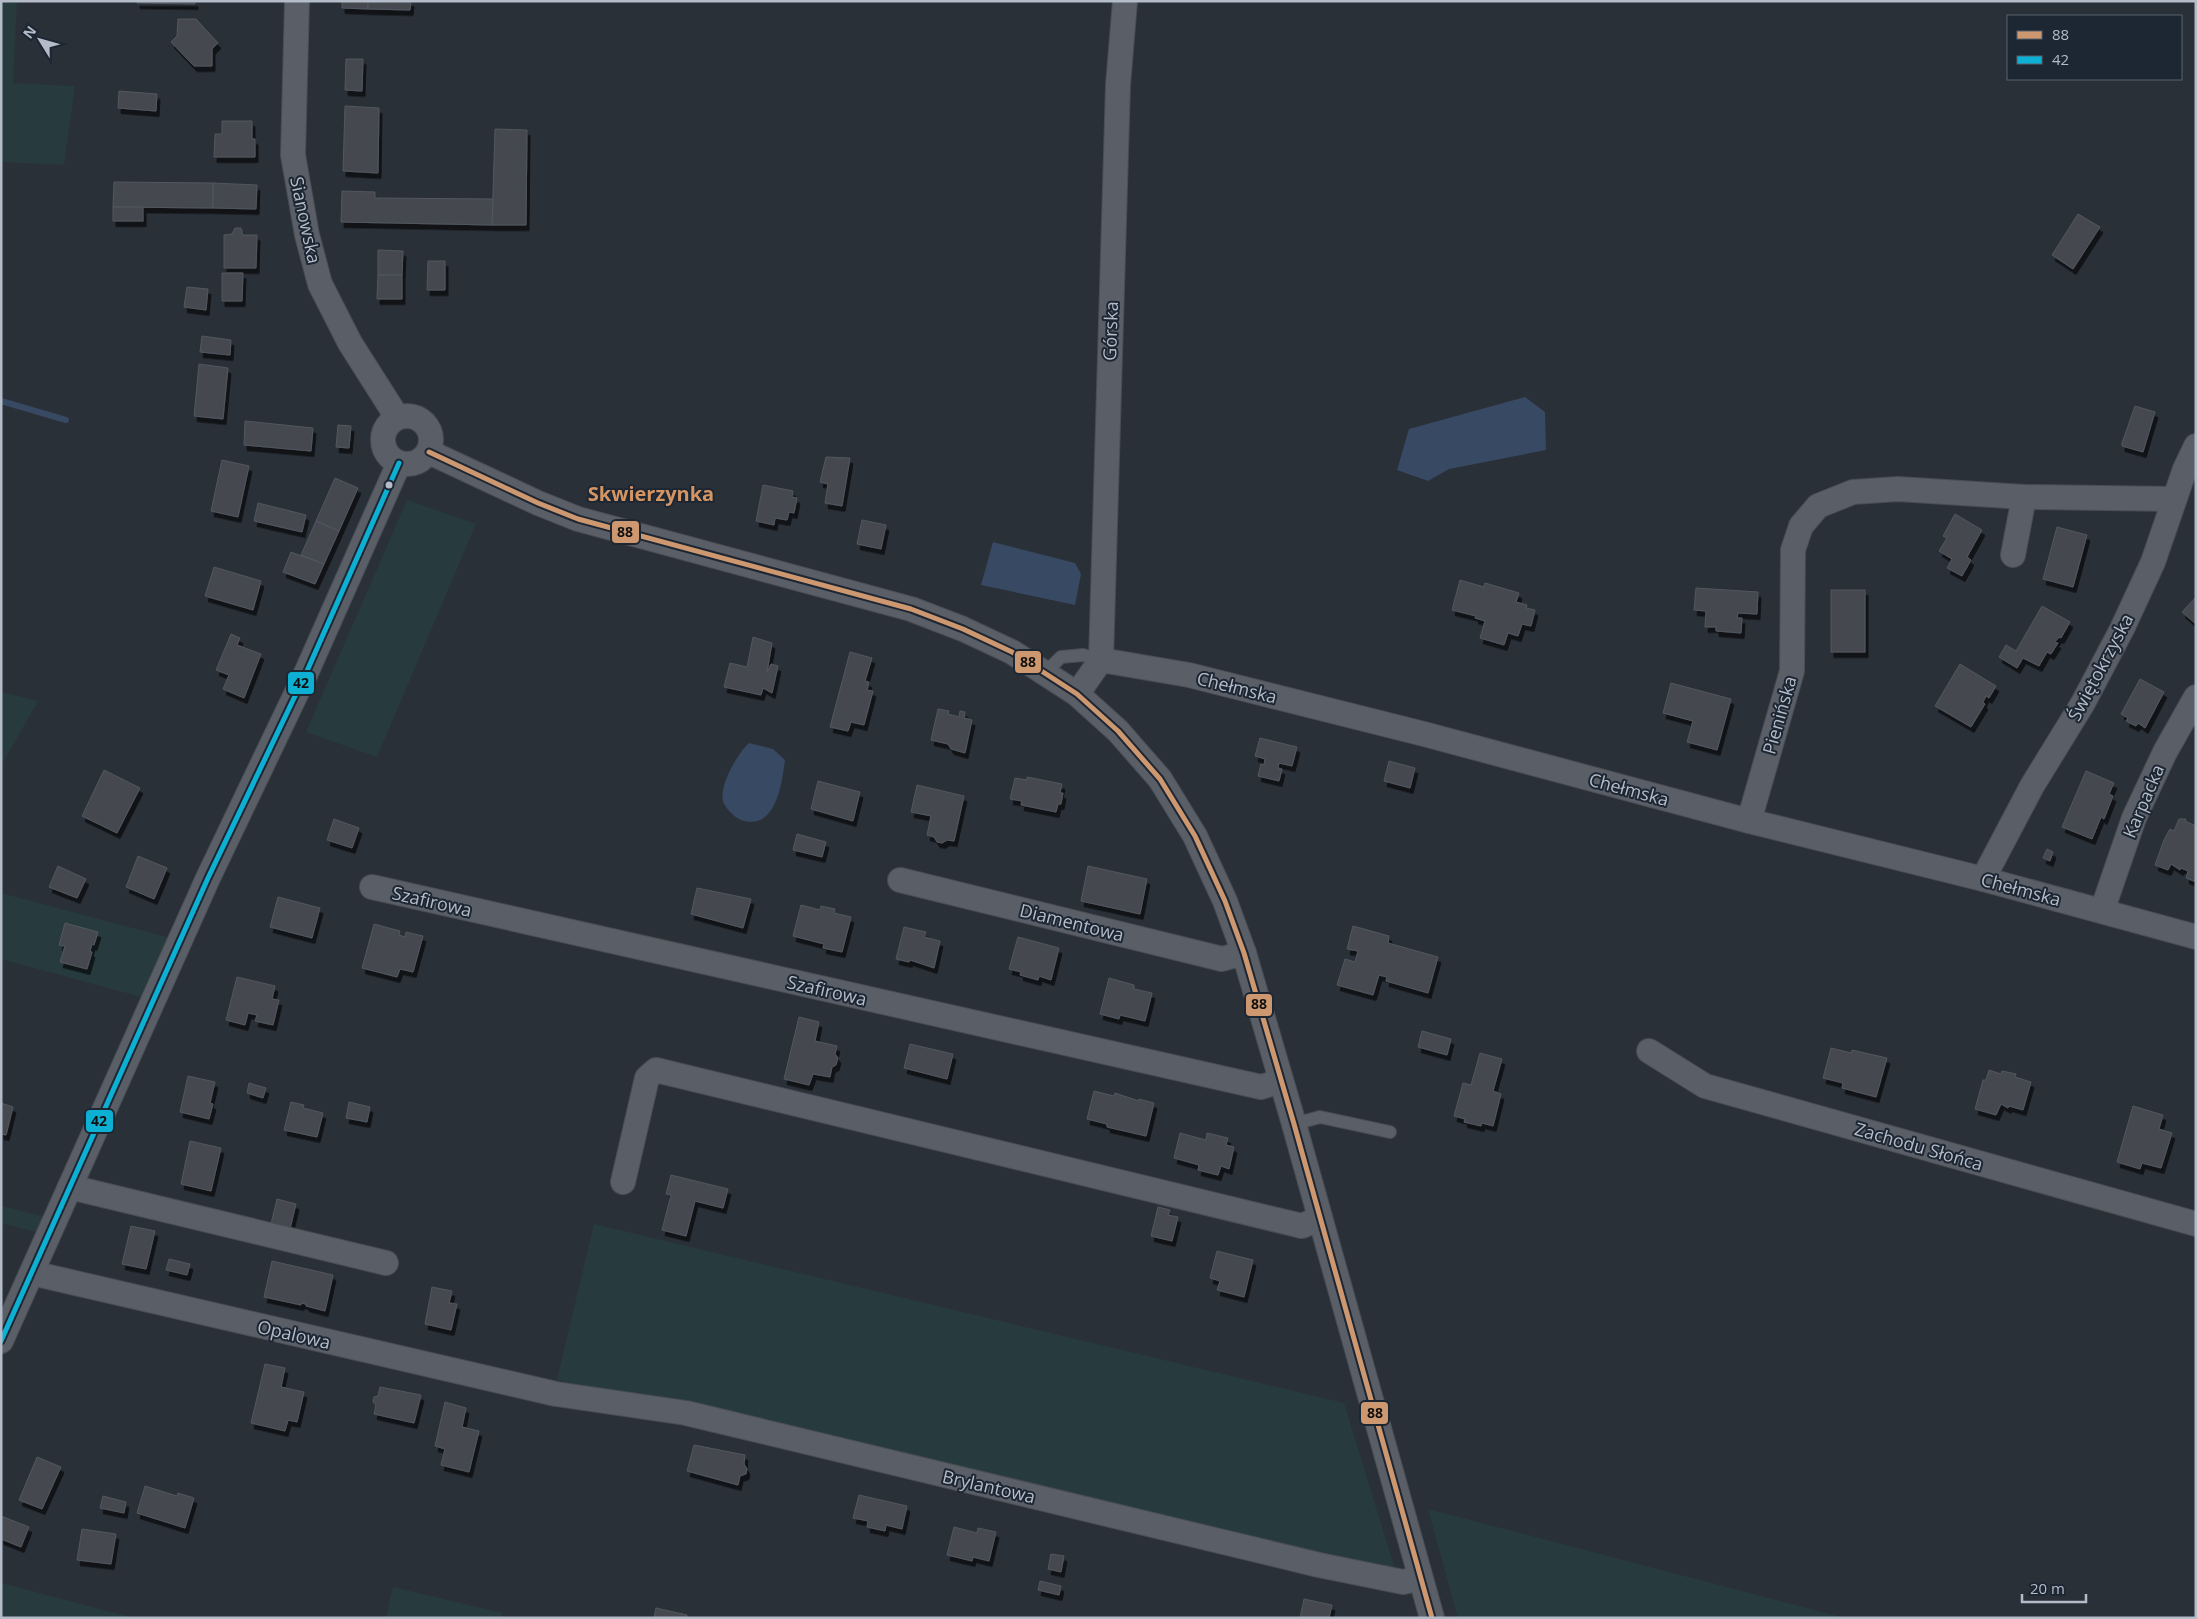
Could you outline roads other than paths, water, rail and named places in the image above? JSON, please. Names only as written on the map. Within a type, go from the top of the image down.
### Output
[{"type":"street","name":"Sianowska","points":[[297,1],[293,155],[307,235],[320,284],[350,343],[397,417]]},
{"type":"street","name":"Górska","points":[[1101,660],[1118,85],[1125,1]]},
{"type":"street","points":[[410,416],[424,422],[431,435],[428,452],[415,463],[399,464],[386,453],[382,437],[386,426],[397,417],[410,416]]},
{"type":"street","name":"Świętokrzyska","points":[[1983,879],[2032,786],[2083,703],[2122,629],[2153,562],[2185,469],[2196,446]]},
{"type":"street","points":[[428,452],[538,503],[578,519],[911,609],[963,629],[1012,652],[1077,694],[1118,731],[1160,779],[1194,836],[1226,901],[1244,954],[1294,1124],[1432,1618]]},
{"type":"street","points":[[1,1341],[208,878],[307,671],[399,464]]},
{"type":"street","name":"Pienińska","points":[[1748,821],[1792,671],[1793,550],[1801,526],[1818,506],[1853,492],[1898,488],[2024,496]]},
{"type":"street","points":[[2013,555],[2024,496],[2174,499]]},
{"type":"street","points":[[1077,694],[1101,660]]},
{"type":"street","name":"Chełmska","points":[[1101,660],[1208,679],[1424,734],[1748,821],[2102,910],[2196,938]]},
{"type":"street","name":"Karpacka","points":[[2102,910],[2134,818],[2165,752],[2196,697]]},
{"type":"street","name":"Diamentowa","points":[[900,880],[1222,959],[1244,954]]},
{"type":"street","name":"Szafirowa","points":[[372,887],[1261,1087],[1281,1080]]},
{"type":"street","name":"Zachodu Słońca","points":[[1649,1051],[1705,1086],[2196,1224]]},
{"type":"street","points":[[623,1182],[647,1078],[656,1070],[1302,1226],[1320,1218]]},
{"type":"street","points":[[70,1187],[386,1263]]},
{"type":"street","name":"Opalowa","points":[[32,1273],[556,1394]]},
{"type":"street","name":"Brylantowa","points":[[556,1394],[686,1414],[1319,1565],[1403,1582],[1420,1578]]},
{"type":"lane","points":[[1044,673],[1060,657],[1083,655],[1101,660]]},
{"type":"lane","points":[[1294,1124],[1320,1117],[1390,1132]]},
{"type":"water","points":[[1525,397],[1545,412],[1546,450],[1449,469],[1428,481],[1397,470],[1409,429]]},
{"type":"water","points":[[993,542],[1075,563],[1081,574],[1075,605],[981,585]]},
{"type":"water","points":[[749,743],[773,749],[785,760],[782,781],[775,803],[770,812],[762,819],[753,822],[741,820],[733,815],[723,801],[724,787],[730,770]]},
{"type":"waterway","points":[[1,401],[66,420]]},
{"type":"district","name":"Skwierzynka","points":[[651,493]]}]
